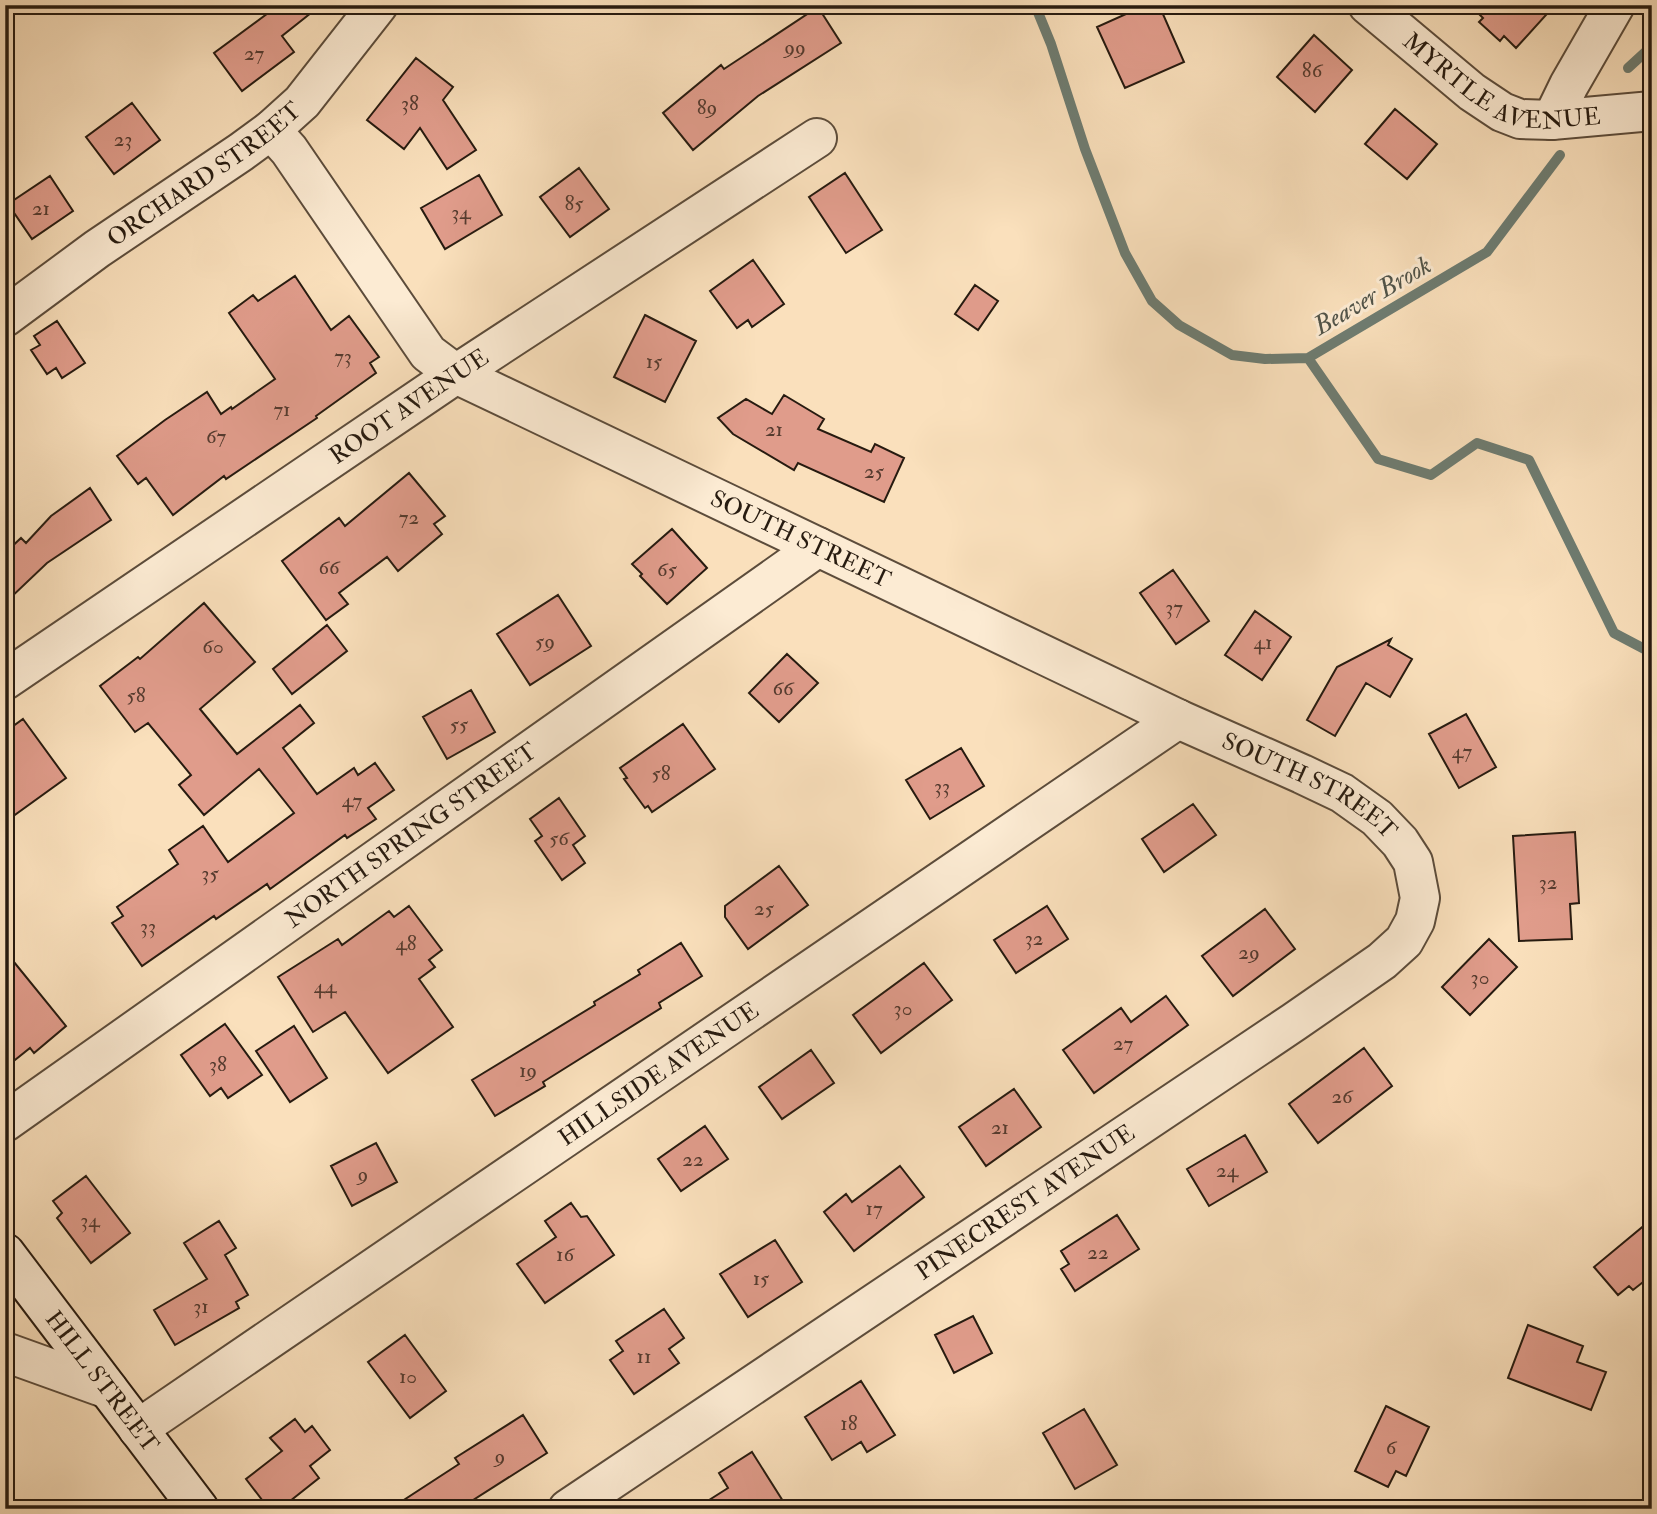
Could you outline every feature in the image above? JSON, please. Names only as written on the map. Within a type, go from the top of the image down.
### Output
[{"type":"street","name":"ORCHARD STREET","points":[[5,317],[97,249],[271,130],[302,102],[378,5]]},
{"type":"street","name":"MYRTLE AVENUE","points":[[1368,5],[1472,92],[1502,112],[1520,119],[1552,120],[1652,111]]},
{"type":"street","points":[[1552,120],[1615,5]]},
{"type":"street","name":"SOUTH STREET","points":[[271,130],[289,150],[428,353],[456,374],[1178,719],[1342,793],[1377,818],[1409,855]]},
{"type":"street","name":"ROOT AVENUE","points":[[5,680],[456,374],[817,138]]},
{"type":"street","name":"NORTH SPRING STREET","points":[[5,1122],[818,547]]},
{"type":"street","name":"HILLSIDE AVENUE","points":[[138,1429],[1178,719]]},
{"type":"street","name":"PINECREST AVENUE","points":[[568,1509],[1382,961],[1404,941],[1415,921],[1420,898],[1409,855]]},
{"type":"street","name":"HILL STREET","points":[[5,1254],[199,1509]]},
{"type":"street","points":[[5,1352],[108,1390]]},
{"type":"building","points":[[279,5],[321,5],[282,36],[294,52],[242,91],[214,53]]},
{"type":"building","points":[[1146,5],[1159,5],[1184,62],[1125,88],[1097,27]]},
{"type":"building","points":[[1470,5],[1555,5],[1516,48],[1504,36],[1500,41],[1479,22],[1483,18]]},
{"type":"building","points":[[818,7],[841,43],[758,96],[693,150],[663,113],[721,65],[724,69]]},
{"type":"building","points":[[1314,35],[1352,70],[1315,112],[1277,77]]},
{"type":"building","points":[[416,58],[453,87],[443,100],[476,150],[447,169],[420,128],[404,149],[367,120]]},
{"type":"building","points":[[132,103],[160,140],[114,174],[86,137]]},
{"type":"building","points":[[1395,109],[1437,144],[1407,179],[1365,144]]},
{"type":"building","points":[[579,168],[609,209],[570,237],[540,197]]},
{"type":"building","points":[[845,173],[882,230],[846,253],[809,197]]},
{"type":"building","points":[[479,175],[502,215],[445,249],[421,208]]},
{"type":"building","points":[[50,176],[73,211],[32,239],[8,204]]},
{"type":"building","points":[[753,260],[784,304],[752,327],[748,320],[737,328],[710,291]]},
{"type":"building","points":[[295,276],[331,330],[349,316],[379,357],[370,363],[376,373],[316,416],[317,418],[226,479],[224,476],[173,515],[146,478],[138,484],[117,456],[207,392],[221,414],[275,379],[229,313],[253,295],[258,301]]},
{"type":"building","points":[[975,285],[998,301],[978,330],[955,314]]},
{"type":"building","points":[[645,315],[696,341],[665,402],[614,377]]},
{"type":"building","points":[[57,321],[85,363],[62,378],[56,368],[47,374],[31,350],[40,345],[34,336]]},
{"type":"building","points":[[784,395],[824,419],[818,429],[871,452],[875,444],[904,458],[884,502],[798,463],[794,470],[733,434],[718,418],[746,399],[772,414]]},
{"type":"building","points":[[409,473],[445,516],[434,524],[442,534],[398,571],[387,557],[339,593],[348,604],[326,620],[282,561],[339,518],[345,526]]},
{"type":"building","points":[[90,488],[111,520],[47,563],[5,603],[5,553],[21,538],[26,543],[51,516]]},
{"type":"building","points":[[672,529],[707,568],[667,604],[632,564]]},
{"type":"building","points":[[1173,570],[1209,621],[1176,644],[1140,593]]},
{"type":"building","points":[[558,595],[591,646],[530,685],[497,634]]},
{"type":"building","points":[[204,603],[255,662],[200,709],[237,754],[300,705],[314,723],[283,748],[317,794],[354,768],[358,775],[375,763],[394,790],[368,808],[376,819],[347,838],[345,835],[270,889],[267,884],[216,919],[214,916],[142,966],[112,923],[123,916],[117,907],[178,864],[169,850],[203,826],[228,862],[294,813],[259,769],[204,815],[179,785],[191,775],[148,723],[135,732],[100,686],[138,657],[140,659]]},
{"type":"building","points":[[1255,611],[1291,637],[1262,680],[1225,655]]},
{"type":"building","points":[[327,625],[347,651],[292,694],[273,669]]},
{"type":"building","points":[[1391,639],[1388,645],[1412,659],[1390,697],[1366,683],[1335,736],[1307,720],[1337,667]]},
{"type":"building","points":[[787,654],[818,683],[779,722],[749,693]]},
{"type":"building","points":[[471,690],[495,732],[447,759],[423,717]]},
{"type":"building","points":[[1466,714],[1496,767],[1459,788],[1429,734]]},
{"type":"building","points":[[23,719],[66,778],[5,822],[5,732]]},
{"type":"building","points":[[683,724],[715,769],[652,812],[648,806],[645,808],[624,779],[627,778],[620,768]]},
{"type":"building","points":[[961,748],[984,786],[930,819],[906,780]]},
{"type":"building","points":[[559,798],[585,836],[573,845],[585,863],[562,880],[535,841],[542,836],[530,819]]},
{"type":"building","points":[[1193,804],[1216,835],[1164,872],[1142,839]]},
{"type":"building","points":[[1575,832],[1579,903],[1570,904],[1572,939],[1519,941],[1513,836]]},
{"type":"building","points":[[779,866],[808,905],[748,949],[725,917],[725,906]]},
{"type":"building","points":[[409,906],[442,950],[429,960],[435,967],[419,979],[453,1027],[388,1073],[345,1012],[313,1032],[278,977],[338,939],[342,945],[389,911],[394,917]]},
{"type":"building","points":[[1047,906],[1068,939],[1016,973],[994,940]]},
{"type":"building","points":[[1265,909],[1295,949],[1233,996],[1202,956]]},
{"type":"building","points":[[1489,939],[1517,967],[1470,1015],[1442,987]]},
{"type":"building","points":[[681,943],[702,976],[659,1003],[661,1008],[543,1082],[545,1086],[495,1116],[472,1080],[595,1005],[594,1002],[640,974],[638,970]]},
{"type":"building","points":[[5,951],[66,1026],[34,1053],[30,1048],[5,1068]]},
{"type":"building","points":[[924,963],[952,1000],[881,1053],[853,1015]]},
{"type":"building","points":[[1166,996],[1188,1025],[1094,1093],[1063,1050],[1121,1008],[1131,1022]]},
{"type":"building","points":[[225,1024],[262,1075],[228,1098],[221,1088],[210,1096],[181,1055]]},
{"type":"building","points":[[294,1026],[327,1078],[290,1102],[256,1051]]},
{"type":"building","points":[[1364,1048],[1392,1086],[1318,1143],[1289,1104]]},
{"type":"building","points":[[811,1050],[834,1083],[782,1119],[759,1087]]},
{"type":"building","points":[[1014,1089],[1041,1127],[986,1166],[959,1127]]},
{"type":"building","points":[[705,1126],[728,1159],[681,1191],[658,1159]]},
{"type":"building","points":[[1245,1135],[1267,1172],[1209,1206],[1187,1169]]},
{"type":"building","points":[[376,1143],[397,1182],[352,1206],[331,1166]]},
{"type":"building","points":[[900,1166],[924,1197],[854,1251],[824,1212],[846,1194],[852,1202]]},
{"type":"building","points":[[86,1176],[130,1233],[91,1263],[57,1218],[62,1213],[53,1201]]},
{"type":"building","points":[[571,1203],[581,1217],[587,1216],[614,1255],[545,1303],[517,1264],[556,1237],[545,1221]]},
{"type":"building","points":[[1117,1215],[1139,1249],[1075,1291],[1061,1269],[1069,1264],[1061,1251]]},
{"type":"building","points":[[1652,1219],[1652,1275],[1633,1290],[1629,1286],[1618,1295],[1594,1267]]},
{"type":"building","points":[[219,1221],[236,1248],[225,1255],[248,1295],[236,1302],[239,1308],[175,1345],[154,1310],[207,1279],[184,1243]]},
{"type":"building","points":[[775,1240],[802,1282],[748,1317],[720,1274]]},
{"type":"building","points":[[664,1309],[684,1338],[669,1349],[679,1363],[634,1394],[610,1360],[623,1351],[616,1341]]},
{"type":"building","points":[[973,1316],[992,1353],[954,1373],[935,1335]]},
{"type":"building","points":[[1528,1325],[1583,1346],[1577,1362],[1606,1372],[1591,1410],[1508,1378]]},
{"type":"building","points":[[405,1335],[446,1391],[410,1418],[368,1362]]},
{"type":"building","points":[[861,1381],[895,1435],[867,1452],[861,1442],[832,1460],[805,1417]]},
{"type":"building","points":[[1386,1406],[1429,1427],[1406,1476],[1396,1471],[1388,1487],[1355,1471]]},
{"type":"building","points":[[1084,1409],[1117,1465],[1075,1489],[1043,1433]]},
{"type":"building","points":[[523,1415],[547,1453],[459,1509],[390,1509],[459,1464],[455,1458]]},
{"type":"building","points":[[295,1419],[305,1432],[312,1426],[330,1450],[310,1466],[319,1478],[280,1509],[269,1509],[246,1479],[282,1451],[270,1438]]},
{"type":"building","points":[[752,1452],[788,1509],[695,1509],[728,1488],[719,1473]]},
{"type":"waterway","name":"Beaver Brook","points":[[1035,5],[1051,44],[1085,149],[1125,253],[1152,301],[1179,325],[1232,355],[1265,359],[1308,358],[1487,252],[1560,155]]},
{"type":"waterway","name":"Beaver Brook","points":[[1628,68],[1652,46]]},
{"type":"waterway","points":[[1308,358],[1378,459],[1431,475],[1477,443],[1529,460],[1614,633],[1652,653]]}]
